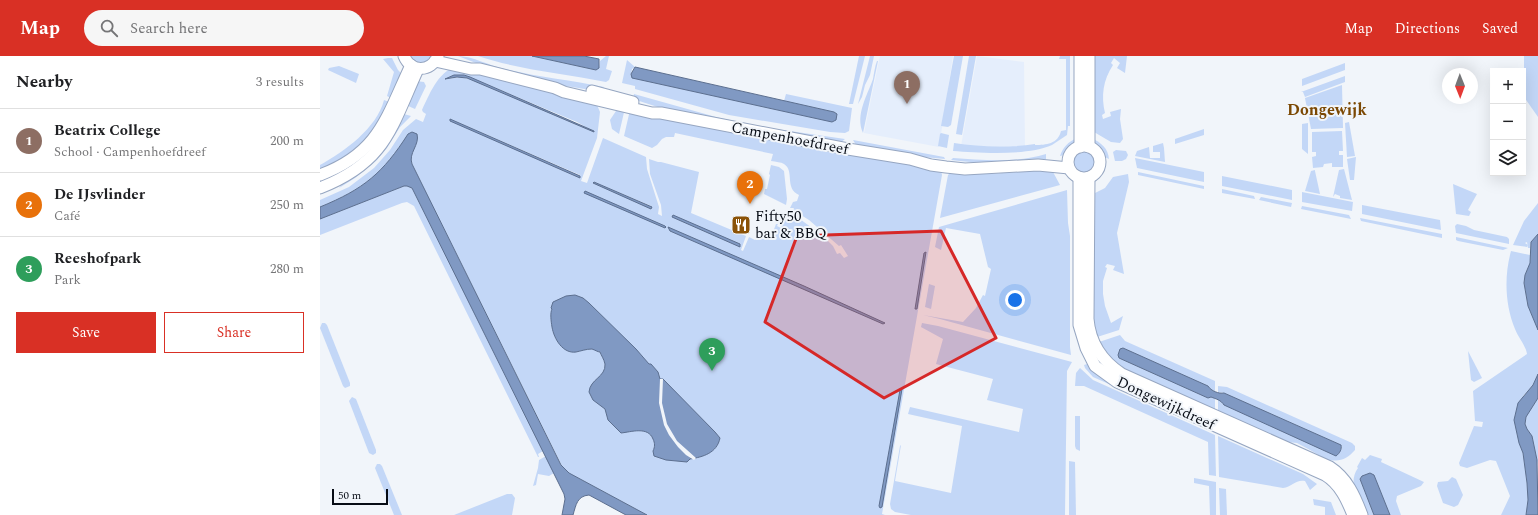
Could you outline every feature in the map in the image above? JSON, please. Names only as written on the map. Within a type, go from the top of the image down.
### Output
[{"type":"street","name":"Campenhoefdreef","points":[[451,56],[468,62],[480,69],[555,88],[566,88],[610,95],[654,108],[661,113],[798,140],[920,161],[931,165],[965,169],[1038,165],[1047,162],[1069,164]]},
{"type":"street","points":[[1080,56],[1084,147]]},
{"type":"street","points":[[1084,147],[1089,56]]},
{"type":"street","name":"Campenhoefdreef","points":[[436,59],[471,70],[480,69]]},
{"type":"street","points":[[411,63],[428,68],[436,59]]},
{"type":"street","points":[[320,175],[352,160],[374,138],[384,124],[411,63]]},
{"type":"street","points":[[320,188],[347,175],[375,154],[387,138],[395,122],[411,63]]},
{"type":"street","points":[[1084,147],[1098,154],[1100,161],[1098,170],[1084,177],[1075,175],[1069,164],[1072,152],[1084,147]]},
{"type":"street","name":"Dongewijkdreef","points":[[1084,177],[1079,325],[1086,348],[1095,366],[1117,382],[1325,475],[1342,491],[1353,515]]},
{"type":"street","name":"Dongewijkdreef","points":[[1084,177],[1088,319],[1093,342],[1105,360],[1122,374],[1330,467],[1342,477],[1353,491],[1362,515]]},
{"type":"highlighted area","points":[[941,231],[996,338],[884,398],[765,322],[797,236]]},
{"type":"shaded area","points":[[410,56],[432,56],[424,63],[418,63]]},
{"type":"shaded area","points":[[458,56],[463,56],[499,68],[517,72],[604,87],[602,90],[597,91],[560,85],[481,65]]},
{"type":"shaded area","points":[[478,56],[532,56],[596,70],[599,68],[600,61],[606,56],[609,56],[606,69],[612,71],[609,80],[606,82],[509,65]]},
{"type":"shaded area","points":[[532,56],[584,56],[599,59],[599,68],[596,70]]},
{"type":"shaded area","points":[[859,56],[865,56],[853,104],[849,104]]},
{"type":"shaded area","points":[[870,56],[874,56],[870,75],[858,104]]},
{"type":"shaded area","points":[[880,56],[953,56],[939,147],[864,133]]},
{"type":"shaded area","points":[[954,56],[963,56],[951,125],[948,127],[941,126]]},
{"type":"shaded area","points":[[969,56],[976,56],[962,135],[956,134]]},
{"type":"shaded area","points":[[977,56],[1024,62],[1025,147],[961,146]]},
{"type":"shaded area","points":[[1060,56],[1070,56],[1070,126],[1068,126],[1067,135],[1052,145],[1030,151],[1003,153],[953,151],[954,143],[984,146],[1043,145],[1051,143],[1057,139],[1061,131],[1066,130],[1066,59],[1059,59]]},
{"type":"shaded area","points":[[1093,56],[1127,56],[1125,73],[1117,68],[1120,63],[1114,58],[1111,63],[1113,65],[1105,82],[1103,94],[1105,113],[1102,115],[1103,119],[1111,116],[1110,112],[1121,109],[1120,119],[1123,139],[1120,143],[1111,142],[1094,132]]},
{"type":"shaded area","points":[[1524,56],[1538,56],[1538,117],[1526,100],[1526,68],[1524,68]]},
{"type":"shaded area","points":[[392,58],[398,70],[403,75],[393,99],[387,96],[394,72],[383,59]]},
{"type":"shaded area","points":[[627,60],[635,67],[632,69],[631,75],[731,99],[835,120],[837,114],[834,112],[784,101],[786,94],[852,108],[849,131],[845,133],[830,132],[729,115],[635,89],[635,86],[622,83]]},
{"type":"shaded area","points":[[877,61],[863,133],[860,119],[861,112],[873,79]]},
{"type":"shaded area","points":[[1345,63],[1345,70],[1302,86],[1302,79]]},
{"type":"shaded area","points":[[339,66],[359,74],[356,83],[328,70],[329,68]]},
{"type":"shaded area","points":[[455,67],[597,105],[600,112],[597,138],[581,181],[587,183],[603,138],[646,157],[647,169],[659,207],[658,214],[662,216],[661,205],[650,174],[649,159],[699,172],[691,213],[746,236],[741,250],[743,251],[749,237],[755,240],[756,236],[765,239],[768,231],[773,232],[776,224],[778,224],[777,226],[781,228],[789,211],[823,236],[833,246],[837,254],[840,253],[844,258],[848,256],[841,245],[839,246],[809,220],[793,210],[794,208],[790,208],[793,202],[797,201],[799,195],[794,192],[792,188],[787,167],[783,163],[771,161],[773,154],[675,133],[674,137],[666,137],[662,139],[652,148],[624,136],[630,110],[820,149],[941,170],[942,175],[882,514],[885,515],[647,515],[569,473],[563,468],[412,164],[410,157],[416,135],[412,133],[408,134],[399,148],[381,169],[361,186],[320,207],[320,200],[349,187],[374,168],[390,150],[403,130],[416,119],[423,122],[426,114],[422,110],[428,98],[439,79]],"holes":[[[457,75],[467,76],[577,122],[594,132],[470,79],[460,77],[447,79]],[[450,119],[580,175],[580,178]],[[594,182],[651,206],[651,208],[593,183]]]},
{"type":"shaded area","points":[[635,67],[834,112],[837,114],[836,120],[832,122],[632,78],[631,74]]},
{"type":"shaded area","points":[[454,75],[464,75],[470,77],[594,132],[467,78],[457,77],[445,79]]},
{"type":"shaded area","points":[[1345,76],[1345,82],[1305,97],[1303,92],[1301,92]]},
{"type":"shaded area","points":[[416,81],[424,82],[426,86],[415,109],[406,105]]},
{"type":"shaded area","points":[[1342,85],[1343,128],[1311,129],[1305,98]]},
{"type":"shaded area","points":[[634,94],[716,117],[762,127],[845,139],[840,143],[667,110],[633,99]]},
{"type":"shaded area","points":[[384,100],[392,103],[363,148],[320,173],[320,165],[349,146],[367,129],[380,110]]},
{"type":"shaded area","points":[[625,108],[619,134],[612,129],[610,120],[616,111]]},
{"type":"shaded area","points":[[404,114],[411,116],[400,127],[387,148],[376,161],[355,178],[339,188]]},
{"type":"shaded area","points":[[450,119],[580,176],[580,178],[450,121]]},
{"type":"shaded area","points":[[1349,122],[1355,156],[1347,157],[1345,123]]},
{"type":"shaded area","points":[[1308,123],[1308,154],[1302,149],[1302,124]]},
{"type":"shaded area","points":[[1204,129],[1204,135],[1175,144],[1175,139]]},
{"type":"shaded area","points":[[1342,131],[1343,151],[1339,151],[1339,155],[1343,155],[1343,167],[1332,167],[1332,163],[1324,164],[1323,167],[1313,168],[1312,157],[1316,156],[1316,152],[1312,152],[1312,132]]},
{"type":"shaded area","points":[[412,132],[417,134],[417,142],[411,160],[412,164],[561,465],[569,473],[647,515],[626,515],[589,495],[579,499],[573,515],[562,515],[565,499],[564,494],[412,188],[404,186],[320,219],[320,207],[349,193],[371,178],[390,159],[408,134]]},
{"type":"shaded area","points":[[941,133],[949,135],[947,148],[938,146]]},
{"type":"shaded area","points":[[1077,138],[1071,150],[1060,156],[1066,145]]},
{"type":"shaded area","points":[[1092,138],[1104,146],[1109,159],[1099,151]]},
{"type":"shaded area","points":[[853,140],[944,157],[945,159],[912,156],[856,145]]},
{"type":"shaded area","points":[[1163,143],[1165,162],[1135,156],[1137,151],[1149,147],[1150,158],[1160,158],[1160,152],[1153,152],[1153,146]]},
{"type":"shaded area","points":[[1116,150],[1126,151],[1128,155],[1126,159],[1122,161],[1115,161],[1113,152]]},
{"type":"shaded area","points":[[1084,151],[1092,155],[1096,163],[1092,171],[1084,175],[1076,171],[1072,163],[1076,155]]},
{"type":"shaded area","points":[[1046,154],[1046,159],[1010,163],[951,160],[953,158],[1012,160]]},
{"type":"shaded area","points":[[1356,157],[1354,180],[1350,180],[1347,159]]},
{"type":"shaded area","points":[[1135,158],[1204,172],[1204,182],[1137,168]]},
{"type":"shaded area","points":[[771,165],[779,167],[784,171],[787,199],[786,205],[764,194],[765,189],[767,189]]},
{"type":"shaded area","points":[[1344,169],[1352,200],[1340,198],[1340,196],[1335,194],[1333,197],[1339,170]]},
{"type":"shaded area","points":[[1315,170],[1320,194],[1305,191],[1311,171]]},
{"type":"shaded area","points":[[1035,171],[1053,172],[1060,185],[940,218],[948,175],[951,172],[987,174]]},
{"type":"shaded area","points":[[1138,172],[1204,186],[1204,189],[1138,175]]},
{"type":"shaded area","points":[[1128,174],[1129,182],[1117,233],[1124,274],[1113,270],[1115,266],[1107,264],[1105,267],[1107,268],[1103,281],[1105,306],[1111,323],[1123,316],[1119,330],[1094,338],[1092,331],[1093,194],[1105,188],[1113,177]]},
{"type":"shaded area","points":[[1222,176],[1292,190],[1292,200],[1222,186]]},
{"type":"shaded area","points":[[594,182],[652,207],[651,209],[593,183]]},
{"type":"shaded area","points":[[1453,184],[1477,194],[1468,210],[1471,212],[1469,216],[1456,214]]},
{"type":"shaded area","points":[[404,186],[412,188],[428,218],[543,451],[538,454],[539,457],[414,206],[407,202],[402,203],[320,235],[320,219]]},
{"type":"shaded area","points":[[1222,189],[1254,196],[1255,199],[1222,193]]},
{"type":"shaded area","points":[[1067,190],[1070,236],[1071,355],[923,315],[963,322],[976,308],[983,295],[985,296],[991,269],[988,267],[980,234],[946,228],[941,250],[935,247],[939,227]]},
{"type":"shaded area","points":[[585,191],[666,227],[665,228],[584,193]]},
{"type":"shaded area","points":[[1302,192],[1353,202],[1352,211],[1302,202]]},
{"type":"shaded area","points":[[1261,197],[1292,203],[1291,207],[1259,200]]},
{"type":"shaded area","points":[[1538,203],[1538,234],[1531,242],[1530,248],[1528,248],[1528,246],[1513,245],[1524,221]]},
{"type":"shaded area","points":[[1362,205],[1440,220],[1441,230],[1362,214]]},
{"type":"shaded area","points":[[1302,206],[1349,215],[1351,219],[1301,209]]},
{"type":"shaded area","points":[[673,215],[740,244],[740,247],[672,217]]},
{"type":"shaded area","points":[[1360,218],[1442,234],[1442,238],[1361,221]]},
{"type":"shaded area","points":[[1457,224],[1474,230],[1507,237],[1509,239],[1509,244],[1456,233],[1455,226]]},
{"type":"shaded area","points":[[668,227],[885,323],[883,324],[670,231]]},
{"type":"shaded area","points":[[1538,234],[1538,330],[1528,306],[1524,283],[1525,275],[1530,263],[1531,242]]},
{"type":"shaded area","points":[[1456,237],[1508,248],[1503,250],[1458,241],[1456,240]]},
{"type":"shaded area","points":[[1511,251],[1530,255],[1530,263],[1524,283],[1528,306],[1538,330],[1538,374],[1533,385],[1523,396],[1517,434],[1523,453],[1527,483],[1528,500],[1526,515],[1501,515],[1510,496],[1496,461],[1490,460],[1467,468],[1460,466],[1459,463],[1474,426],[1482,427],[1483,422],[1475,421],[1473,391],[1527,354],[1515,329],[1507,300],[1507,270]]},
{"type":"shaded area","points":[[926,252],[917,309],[915,309],[924,253]]},
{"type":"shaded area","points":[[929,284],[935,286],[931,309],[925,307]]},
{"type":"shaded area","points":[[575,295],[583,298],[589,303],[636,349],[649,364],[651,364],[658,372],[660,379],[663,379],[715,432],[720,438],[713,451],[700,457],[690,459],[687,462],[666,460],[654,456],[654,442],[651,435],[647,432],[634,431],[621,433],[608,420],[605,409],[593,400],[589,392],[592,384],[601,375],[605,368],[605,362],[600,352],[592,349],[576,352],[567,351],[557,341],[553,332],[551,308],[553,302],[566,296]]},
{"type":"shaded area","points":[[322,323],[327,325],[350,383],[350,386],[345,388],[320,328]]},
{"type":"shaded area","points":[[922,323],[1072,362],[1067,371],[1065,515],[911,515],[895,512],[891,509],[890,504],[901,445],[895,481],[951,493],[962,426],[908,414],[910,407],[1019,432],[1023,409],[987,400],[993,379],[936,364],[943,339],[921,327]]},
{"type":"shaded area","points":[[1120,335],[1125,341],[1215,381],[1215,391],[1210,389],[1208,386],[1123,348],[1120,350],[1118,355],[1119,358],[1208,398],[1211,397],[1215,399],[1215,413],[1125,373],[1096,343]]},
{"type":"shaded area","points":[[1123,348],[1208,386],[1215,392],[1224,393],[1341,445],[1339,454],[1336,456],[1224,405],[1217,399],[1211,397],[1208,398],[1119,358],[1118,355],[1120,349]]},
{"type":"shaded area","points":[[1468,351],[1482,378],[1474,382],[1471,380]]},
{"type":"shaded area","points":[[1091,364],[1215,431],[1093,377],[1085,368],[1084,365]]},
{"type":"shaded area","points":[[1080,368],[1093,380],[1215,435],[1216,476],[1209,475],[1208,442],[1084,386],[1075,386],[1076,373]]},
{"type":"shaded area","points":[[1538,374],[1538,398],[1526,417],[1525,424],[1532,436],[1537,460],[1538,515],[1526,515],[1528,500],[1527,483],[1523,453],[1519,443],[1514,420],[1518,403],[1533,385]]},
{"type":"shaded area","points":[[1218,386],[1227,387],[1352,443],[1355,446],[1355,450],[1344,459],[1329,461],[1297,443],[1287,442],[1285,444],[1218,414],[1218,400],[1339,453],[1342,448],[1341,445],[1224,393],[1218,392]]},
{"type":"shaded area","points":[[902,389],[882,507],[880,508],[879,506],[900,390]]},
{"type":"shaded area","points":[[352,397],[356,399],[376,450],[376,453],[373,455],[369,453],[349,401]]},
{"type":"shaded area","points":[[1538,398],[1538,465],[1532,436],[1525,424],[1526,417]]},
{"type":"shaded area","points":[[1075,416],[1080,416],[1080,451],[1076,449],[1075,446]]},
{"type":"shaded area","points":[[1218,436],[1303,474],[1317,484],[1310,490],[1305,481],[1299,481],[1283,488],[1219,477]]},
{"type":"shaded area","points":[[1370,455],[1382,459],[1381,462],[1424,482],[1421,486],[1397,496],[1396,501],[1401,515],[1390,515],[1374,475],[1368,474],[1360,479],[1374,515],[1365,515],[1355,492],[1354,480],[1357,467],[1362,458],[1365,460]]},
{"type":"shaded area","points":[[546,456],[554,473],[549,476],[538,474],[536,485],[533,486],[539,460]]},
{"type":"shaded area","points":[[1069,461],[1075,462],[1076,515],[1069,515]]},
{"type":"shaded area","points":[[377,464],[382,466],[402,515],[394,515],[375,468]]},
{"type":"shaded area","points":[[1370,473],[1374,475],[1390,515],[1374,515],[1360,479],[1362,476]]},
{"type":"shaded area","points":[[1452,477],[1456,479],[1463,495],[1458,505],[1454,507],[1443,503],[1437,486],[1438,482],[1448,481]]},
{"type":"shaded area","points":[[1194,478],[1216,482],[1216,515],[1210,515],[1209,486],[1194,483]]},
{"type":"shaded area","points":[[1219,488],[1226,489],[1227,515],[1220,515]]},
{"type":"shaded area","points":[[507,494],[512,494],[515,498],[512,515],[454,515]]},
{"type":"shaded area","points":[[1313,499],[1331,502],[1336,515],[1325,515],[1325,507],[1314,505]]},
{"type":"pier","points":[[660,379],[663,379],[662,403],[667,424],[677,441],[696,458],[694,460],[678,447],[664,425],[659,403]]},
{"type":"place","name":"Beatrix College","points":[[907,104]]},
{"type":"place","name":"De IJsvlinder","points":[[750,204]]},
{"type":"place","name":"Fifty50 bar & BBQ","points":[[741,225]]},
{"type":"place","name":"Reeshofpark","points":[[712,371]]},
{"type":"district","name":"Dongewijk","points":[[1327,109]]}]
